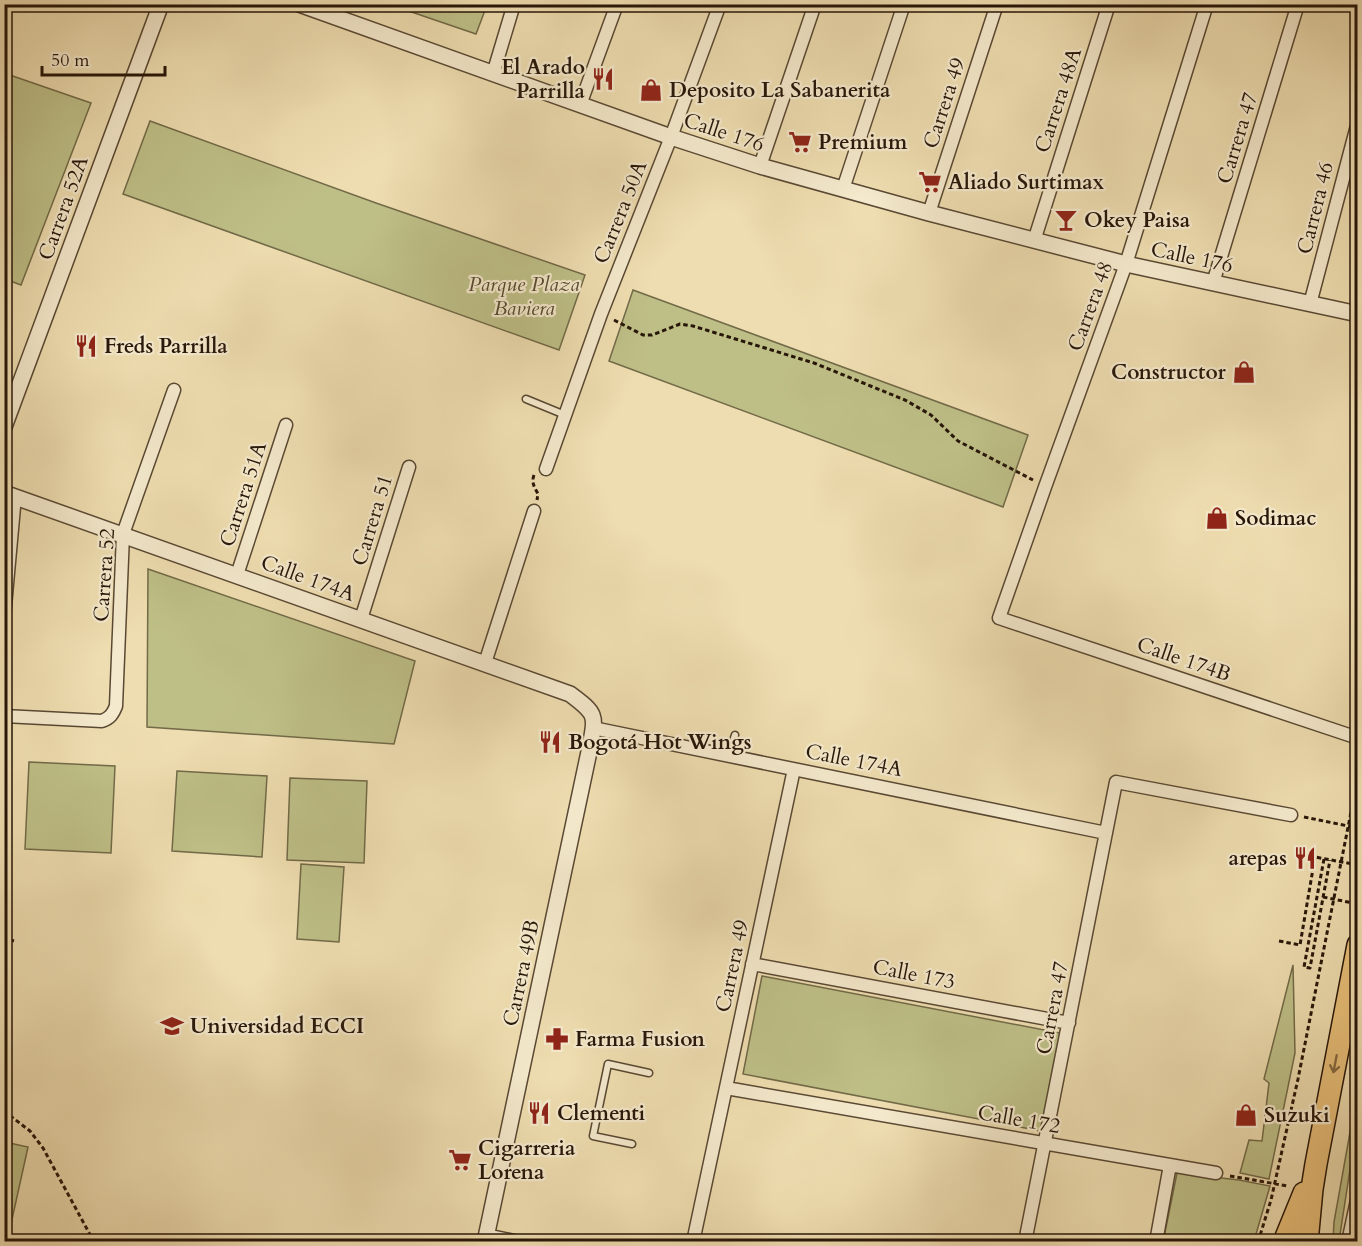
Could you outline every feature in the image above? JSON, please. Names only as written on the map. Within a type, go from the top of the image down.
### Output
[{"type":"highway","points":[[1307,1242],[1316,1164],[1358,945]]},
{"type":"highway","points":[[1284,1242],[1316,1164]]},
{"type":"street","name":"Carrera 52A","points":[[4,426],[161,4]]},
{"type":"street","name":"Calle 176","points":[[299,4],[671,137],[760,165],[929,213],[1126,264],[1358,314]]},
{"type":"street","points":[[493,74],[514,4]]},
{"type":"street","points":[[580,105],[617,4]]},
{"type":"street","name":"Carrera 50A","points":[[546,469],[601,314],[671,137],[720,4]]},
{"type":"street","points":[[760,165],[815,4]]},
{"type":"street","points":[[843,189],[904,4]]},
{"type":"street","name":"Carrera 49","points":[[929,213],[997,4]]},
{"type":"street","name":"Carrera 48A","points":[[1034,241],[1109,4]]},
{"type":"street","name":"Carrera 48","points":[[999,618],[1126,264],[1207,4]]},
{"type":"street","name":"Carrera 47","points":[[1213,283],[1298,4]]},
{"type":"street","name":"Carrera 46","points":[[1310,304],[1358,122]]},
{"type":"street","name":"Carrera 52","points":[[4,716],[102,721],[113,713],[116,706],[123,534],[174,390]]},
{"type":"street","name":"Carrera 51A","points":[[237,575],[286,426]]},
{"type":"street","name":"Carrera 51","points":[[361,619],[409,467]]},
{"type":"street","points":[[4,617],[10,495]]},
{"type":"street","name":"Calle 174A","points":[[10,495],[570,694],[592,712]]},
{"type":"street","points":[[484,663],[534,511]]},
{"type":"street","name":"Calle 174B","points":[[999,618],[1358,738]]},
{"type":"street","name":"Carrera 49B","points":[[486,1238],[502,1146],[521,1090],[552,908],[593,728],[592,712]]},
{"type":"street","name":"Calle 174A","points":[[593,728],[1106,832]]},
{"type":"street","name":"Carrera 49","points":[[693,1242],[794,769]]},
{"type":"street","name":"Carrera 47","points":[[1025,1242],[1116,782],[1291,815]]},
{"type":"street","name":"Calle 173","points":[[752,964],[1069,1023]]},
{"type":"street","name":"Calle 172","points":[[726,1088],[1216,1173]]},
{"type":"street","points":[[1156,1242],[1170,1165]]},
{"type":"street","points":[[486,1238],[519,1242]]},
{"type":"lane","points":[[526,399],[565,415]]},
{"type":"lane","points":[[728,756],[735,735]]},
{"type":"lane","points":[[632,1144],[593,1136],[608,1064],[649,1073]]},
{"type":"lane","points":[[1347,1242],[1358,1181]]},
{"type":"lane","points":[[1347,1242],[1358,1231]]},
{"type":"path","points":[[601,314],[644,335],[652,335],[680,324],[693,326],[814,363],[905,400],[932,415],[958,441],[1045,487]]},
{"type":"path","points":[[534,511],[538,494],[533,486],[533,479],[537,472],[546,469]]},
{"type":"path","points":[[1258,1242],[1298,1079],[1358,777]]},
{"type":"path","points":[[1291,815],[1358,828]]},
{"type":"path","points":[[1279,941],[1300,945],[1315,857],[1358,865]]},
{"type":"path","points":[[1323,859],[1304,967],[1310,968],[1330,860]]},
{"type":"path","points":[[1323,897],[1358,904]]},
{"type":"path","points":[[4,938],[14,941]]},
{"type":"path","points":[[4,1111],[30,1131],[43,1148],[94,1242]]},
{"type":"path","points":[[1216,1173],[1306,1189]]},
{"type":"green space","points":[[391,5],[487,5],[476,34]]},
{"type":"green space","points":[[4,73],[91,103],[21,285],[5,279]]},
{"type":"green space","name":"Parque Plaza Baviera","points":[[150,121],[376,203],[585,275],[559,350],[123,194]]},
{"type":"green space","name":"Parque Plaza Baviera","points":[[633,290],[1028,435],[1003,507],[609,361]]},
{"type":"green space","points":[[148,569],[415,661],[394,744],[147,727]]},
{"type":"green space","points":[[29,762],[115,766],[111,853],[25,849]]},
{"type":"green space","points":[[177,771],[267,776],[262,857],[172,851]]},
{"type":"green space","points":[[290,778],[367,781],[364,863],[287,860]]},
{"type":"green space","points":[[301,864],[344,867],[339,942],[297,939]]},
{"type":"green space","points":[[1293,965],[1295,1053],[1269,1179],[1240,1173],[1249,1140],[1262,1141],[1269,1083],[1264,1079]]},
{"type":"green space","points":[[762,976],[1060,1033],[1041,1131],[743,1074]]},
{"type":"green space","points":[[1357,1093],[1357,1124],[1339,1241],[1333,1241],[1334,1222]]},
{"type":"green space","points":[[5,1142],[28,1147],[7,1242],[4,1241]]},
{"type":"green space","points":[[1177,1173],[1270,1186],[1254,1241],[1163,1242]]},
{"type":"place","name":"El Arado Parrilla","points":[[603,79]]},
{"type":"place","name":"Deposito La Sabanerita","points":[[651,90]]},
{"type":"place","name":"Premium","points":[[800,142]]},
{"type":"place","name":"Aliado Surtimax","points":[[930,182]]},
{"type":"place","name":"Okey Paisa","points":[[1066,220]]},
{"type":"place","name":"Freds Parrilla","points":[[86,346]]},
{"type":"place","name":"Constructor","points":[[1244,372]]},
{"type":"place","name":"Sodimac","points":[[1217,518]]},
{"type":"place","name":"Bogotá Hot Wings","points":[[550,742]]},
{"type":"place","name":"arepas","points":[[1305,858]]},
{"type":"place","name":"Universidad ECCI","points":[[172,1026]]},
{"type":"place","name":"Farma Fusion","points":[[557,1039]]},
{"type":"place","name":"Clementi","points":[[539,1113]]},
{"type":"place","name":"Suzuki","points":[[1246,1115]]},
{"type":"place","name":"Cigarreria Lorena","points":[[460,1160]]}]
